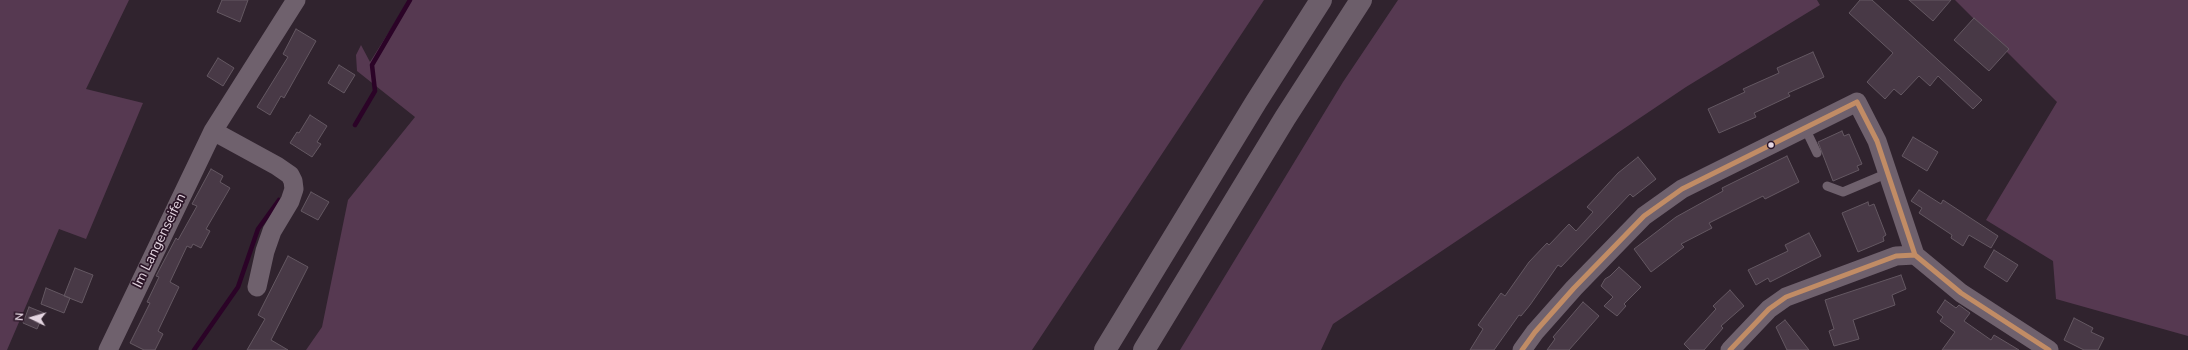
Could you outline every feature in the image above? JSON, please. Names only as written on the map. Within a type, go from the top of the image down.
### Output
[{"type":"highway","points":[[1104,350],[1256,102],[1321,0]]},
{"type":"highway","points":[[1144,350],[1285,118],[1361,0]]},
{"type":"street","name":"Im Langenseifen","points":[[108,350],[213,131],[296,0]]},
{"type":"street","points":[[1522,350],[1535,332],[1574,288],[1644,216],[1682,189],[1857,102],[1877,141],[1915,254],[1961,293],[2049,350]]},
{"type":"street","points":[[213,131],[277,166],[290,175],[293,181],[294,190],[272,231],[265,251],[257,287]]},
{"type":"street","points":[[1730,350],[1768,309],[1786,297],[1896,256],[1915,254]]},
{"type":"lane","points":[[1805,128],[1817,153]]},
{"type":"lane","points":[[1827,186],[1843,192],[1888,173]]},
{"type":"shaded area","points":[[0,0],[129,0],[86,89],[143,103],[86,239],[59,229],[7,350],[0,350]]},
{"type":"shaded area","points":[[409,0],[1264,0],[1032,350],[306,350],[322,327],[348,200],[415,117],[357,71],[356,55],[361,45],[370,62]]},
{"type":"shaded area","points":[[1398,0],[1817,0],[1820,5],[1686,87],[1333,324],[1321,350],[1180,350],[1343,82]]},
{"type":"shaded area","points":[[1955,0],[2188,0],[2188,336],[2056,299],[2053,261],[1986,220],[2057,102]]},
{"type":"building","points":[[222,0],[248,0],[240,22],[217,12]]},
{"type":"building","points":[[1860,0],[1872,0],[1982,100],[1973,109],[1938,76],[1930,86],[1919,76],[1901,95],[1894,89],[1885,99],[1867,82],[1893,53],[1849,13]]},
{"type":"building","points":[[1909,0],[1951,0],[1933,21]]},
{"type":"building","points":[[1974,18],[2009,49],[1989,71],[1954,40]]},
{"type":"building","points":[[296,29],[316,41],[284,98],[281,96],[270,115],[257,107],[288,57],[283,54]]},
{"type":"building","points":[[1813,52],[1824,77],[1788,93],[1790,96],[1754,113],[1756,117],[1719,133],[1708,109],[1745,92],[1743,89],[1779,73],[1777,68]]},
{"type":"building","points":[[218,58],[234,68],[223,86],[207,76]]},
{"type":"building","points":[[339,65],[355,75],[344,93],[328,83]]},
{"type":"building","points":[[310,115],[327,126],[317,142],[321,144],[312,157],[290,143],[297,132],[299,133]]},
{"type":"building","points":[[1842,131],[1844,136],[1849,134],[1862,164],[1857,166],[1859,170],[1833,181],[1818,142]]},
{"type":"building","points":[[1913,137],[1938,152],[1927,171],[1902,156]]},
{"type":"building","points":[[1787,156],[1799,182],[1765,199],[1763,196],[1709,223],[1712,228],[1681,244],[1684,247],[1651,272],[1634,249],[1676,217],[1723,191],[1722,188]]},
{"type":"building","points":[[1638,157],[1656,179],[1633,197],[1630,194],[1561,267],[1558,265],[1530,305],[1521,316],[1519,315],[1494,350],[1470,350],[1483,329],[1478,325],[1501,293],[1505,296],[1529,262],[1547,243],[1549,245],[1569,224],[1576,231],[1593,212],[1587,207],[1618,173]]},
{"type":"building","points":[[211,169],[223,176],[220,182],[230,188],[206,229],[210,231],[201,248],[193,244],[191,248],[187,246],[170,282],[179,287],[158,331],[163,334],[155,350],[144,350],[130,343],[150,303],[147,302],[159,277],[156,276],[176,238],[178,240],[197,206],[192,204]]},
{"type":"building","points":[[1919,190],[1941,204],[1943,200],[1998,236],[1991,248],[1969,235],[1963,246],[1951,238],[1952,235],[1919,213],[1922,208],[1911,201]]},
{"type":"building","points":[[311,192],[329,202],[318,220],[301,211]]},
{"type":"building","points":[[1868,202],[1869,206],[1874,204],[1886,235],[1883,237],[1884,241],[1858,252],[1842,213]]},
{"type":"building","points":[[1809,233],[1821,256],[1770,282],[1768,278],[1756,285],[1748,270],[1788,251],[1785,245]]},
{"type":"building","points":[[1994,250],[2018,265],[2007,282],[1984,267]]},
{"type":"building","points":[[288,256],[308,267],[271,340],[288,350],[247,350],[265,319],[258,315]]},
{"type":"building","points":[[1619,267],[1641,287],[1624,304],[1626,306],[1617,316],[1604,306],[1613,297],[1601,286],[1605,279]]},
{"type":"building","points":[[75,268],[93,275],[82,303],[64,296]]},
{"type":"building","points":[[1901,275],[1906,289],[1892,295],[1895,305],[1853,320],[1859,339],[1834,346],[1829,331],[1834,329],[1825,300]]},
{"type":"building","points":[[46,288],[70,298],[64,313],[41,304]]},
{"type":"building","points":[[1730,290],[1744,306],[1721,326],[1723,328],[1704,350],[1690,350],[1684,344],[1716,309],[1713,306]]},
{"type":"building","points":[[1945,300],[1956,308],[1959,305],[1970,313],[1964,321],[1991,340],[1994,335],[2019,350],[1942,350],[1955,332],[1940,321],[1943,317],[1937,312]]},
{"type":"building","points":[[1583,302],[1599,316],[1569,350],[1547,350],[1555,339],[1553,337]]},
{"type":"building","points":[[29,307],[44,313],[37,329],[23,323]]},
{"type":"building","points":[[2074,318],[2093,328],[2091,332],[2104,338],[2098,350],[2084,350],[2064,340]]},
{"type":"building","points":[[1785,320],[1809,350],[1787,350],[1776,327]]},
{"type":"waterway","points":[[355,125],[375,91],[372,65],[410,0]]},
{"type":"waterway","points":[[194,350],[238,287],[258,229],[279,200]]},
{"type":"transit line","points":[[1857,102],[1877,141],[1915,255]]},
{"type":"transit line","points":[[1522,350],[1535,332],[1574,288],[1644,216],[1682,189],[1857,102]]},
{"type":"transit line","points":[[1730,350],[1769,309],[1786,297],[1896,256],[1915,255],[1961,293],[2049,350]]}]
